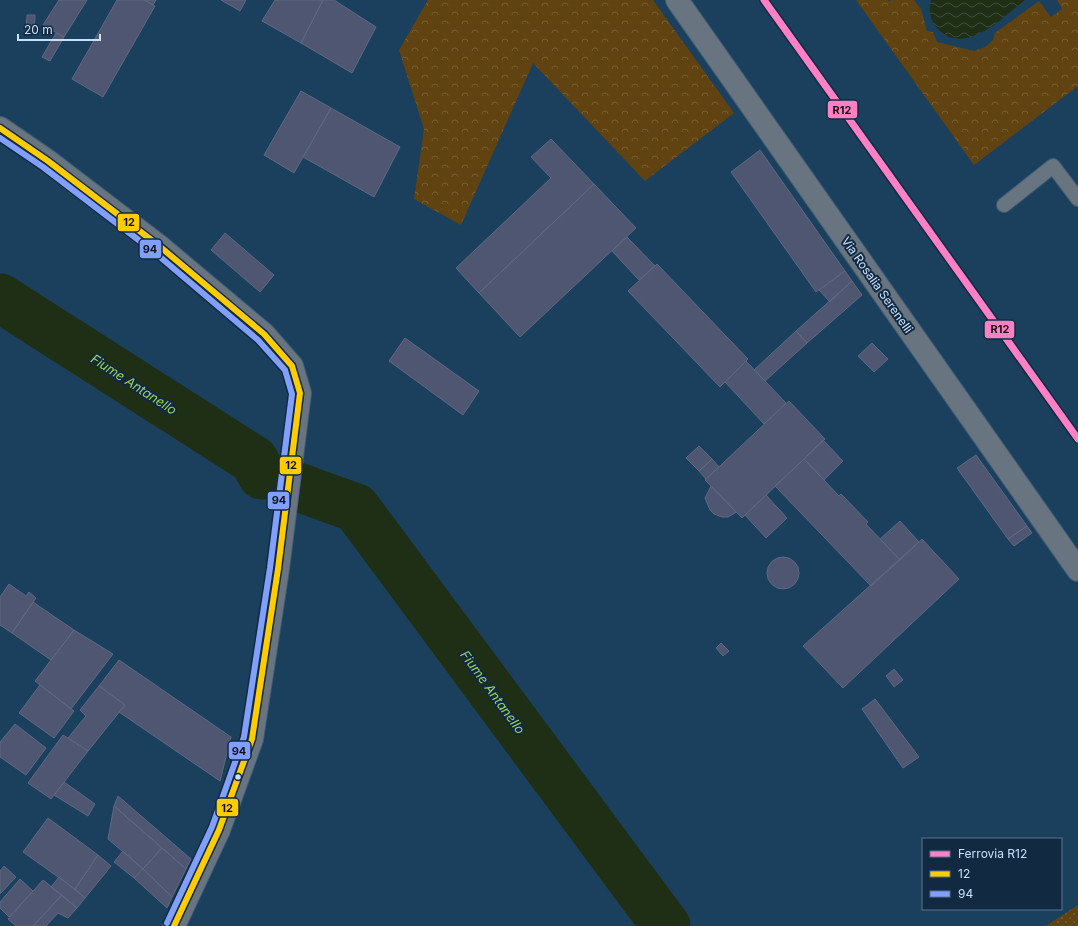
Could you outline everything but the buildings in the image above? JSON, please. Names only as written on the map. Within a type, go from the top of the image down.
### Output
[{"type":"street","name":"Via Rosalia Serenelli","points":[[677,0],[1078,570]]},
{"type":"street","points":[[0,128],[48,161],[158,245],[264,334],[292,366],[300,393],[278,569],[252,739],[219,830],[174,926]]},
{"type":"lane","points":[[1004,205],[1053,166],[1078,199]]},
{"type":"green space","points":[[428,0],[653,0],[734,113],[645,181],[533,63],[461,225],[414,199],[424,129],[399,50]]},
{"type":"green space","points":[[856,0],[888,0],[889,2],[891,0],[914,0],[921,9],[927,31],[933,32],[937,42],[974,51],[985,47],[993,40],[995,33],[1039,1],[1051,17],[1062,9],[1057,0],[1078,0],[1078,86],[974,165]]},
{"type":"green space","points":[[1078,905],[1078,926],[1046,926]]},
{"type":"water","points":[[931,0],[1025,0],[995,24],[972,37],[960,39],[949,36],[935,26],[930,15]]},
{"type":"waterway","name":"Fiume Antanello","points":[[0,298],[254,460],[262,475]]},
{"type":"waterway","name":"Fiume Antanello","points":[[298,487],[356,508],[666,926]]},
{"type":"rail line","name":"R12","points":[[764,0],[1078,439]]},
{"type":"transit line","name":"12","points":[[0,128],[48,161],[158,245],[264,334],[292,366],[300,393],[278,569],[252,739],[219,830],[174,926]]},
{"type":"transit line","name":"94","points":[[0,138],[43,167],[153,251],[258,340],[285,370],[292,394],[270,568],[244,737],[212,827],[167,923]]}]
